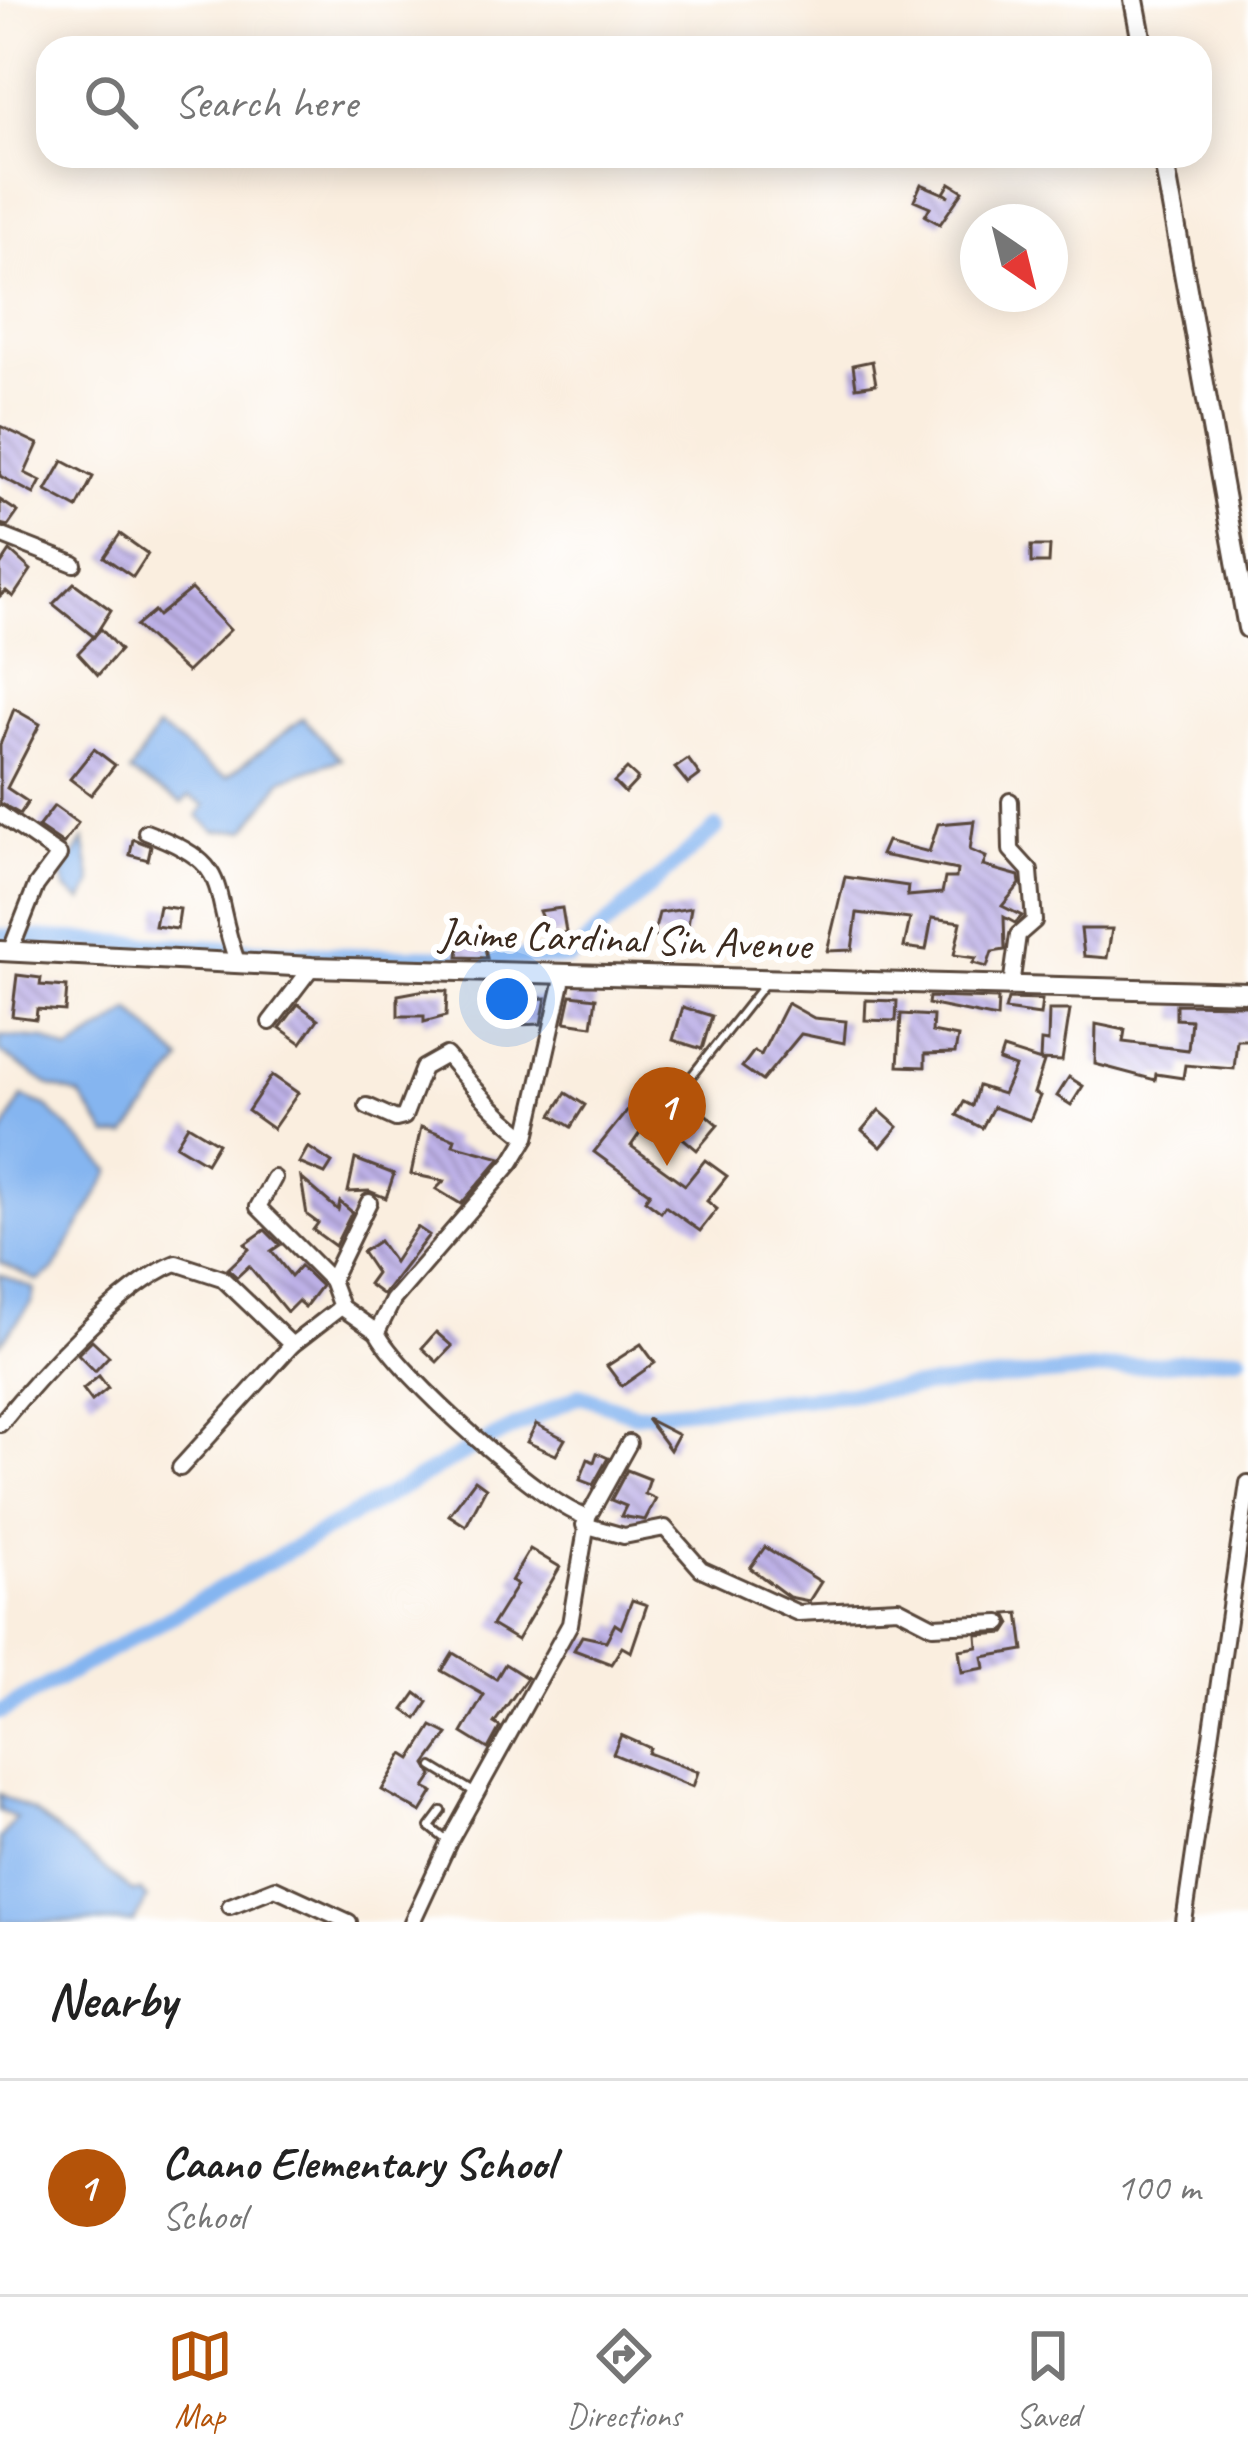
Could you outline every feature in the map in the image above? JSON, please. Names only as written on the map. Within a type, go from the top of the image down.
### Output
[{"type":"main road","points":[[1134,0],[1141,36]]},
{"type":"main road","points":[[1164,168],[1248,628]]},
{"type":"main road","name":"Jaime Cardinal Sin Avenue","points":[[7,951],[312,967],[1248,992]]},
{"type":"street","points":[[2,539],[74,564]]},
{"type":"street","points":[[1010,802],[1011,850],[1030,871],[1034,920],[1018,935],[1011,986]]},
{"type":"street","points":[[0,814],[59,855],[37,886],[29,912],[7,951]]},
{"type":"street","points":[[146,832],[191,849],[204,860],[215,878],[223,923],[238,963]]},
{"type":"street","points":[[270,1022],[312,967]]},
{"type":"street","points":[[377,1332],[393,1300],[512,1162],[526,1137],[564,974]]},
{"type":"street","points":[[367,1106],[396,1119],[404,1117],[423,1068],[446,1055],[478,1088],[490,1112],[526,1137]]},
{"type":"street","points":[[274,1178],[258,1207],[331,1280],[341,1307],[377,1332],[395,1363],[559,1505],[624,1536],[665,1528],[701,1569],[798,1613],[898,1607],[933,1626],[1000,1623]]},
{"type":"street","points":[[331,1280],[369,1202]]},
{"type":"street","points":[[0,1424],[48,1367],[176,1263],[222,1278],[292,1345]]},
{"type":"street","points":[[180,1468],[292,1345],[341,1307]]},
{"type":"street","points":[[412,1922],[449,1842],[570,1624],[580,1586],[586,1521],[629,1443]]},
{"type":"street","points":[[1184,1922],[1248,1483]]},
{"type":"street","points":[[230,1906],[275,1888],[350,1922]]},
{"type":"lane","points":[[655,1122],[768,979]]},
{"type":"lane","points":[[433,1768],[477,1794]]},
{"type":"lane","points":[[442,1811],[430,1827],[449,1842]]},
{"type":"water","points":[[303,718],[341,759],[283,779],[246,830],[215,831],[198,816],[205,805],[189,796],[182,803],[130,773],[157,728],[227,777]]},
{"type":"water","points":[[84,839],[92,884],[82,901],[66,889],[62,875]]},
{"type":"water","points":[[131,1011],[182,1061],[126,1136],[108,1136],[80,1095],[50,1086],[0,1052],[0,1036],[45,1039],[69,1052]]},
{"type":"water","points":[[22,1097],[46,1106],[111,1171],[54,1270],[38,1281],[0,1262],[0,1139]]},
{"type":"water","points":[[0,1274],[34,1289],[32,1302],[0,1344]]},
{"type":"water","points":[[0,1794],[34,1812],[133,1892],[140,1891],[147,1899],[134,1922],[0,1922],[0,1839],[16,1818],[0,1811]]},
{"type":"building","points":[[950,183],[963,191],[940,224],[925,216],[930,207],[914,200],[921,184],[949,196],[944,193]]},
{"type":"building","points":[[872,361],[876,384],[856,387],[853,365]]},
{"type":"building","points":[[0,426],[38,444],[25,473],[41,481],[34,494],[0,476]]},
{"type":"building","points":[[63,461],[93,477],[77,508],[46,491]]},
{"type":"building","points":[[0,500],[18,512],[8,526],[0,524]]},
{"type":"building","points":[[120,534],[148,554],[133,577],[104,557]]},
{"type":"building","points":[[1031,546],[1050,546],[1049,563],[1031,563]]},
{"type":"building","points":[[10,551],[31,570],[13,597],[6,591],[0,596],[0,566]]},
{"type":"building","points":[[74,583],[111,610],[94,637],[53,604]]},
{"type":"building","points":[[191,589],[230,630],[187,672],[136,626],[154,611],[158,616]]},
{"type":"building","points":[[101,629],[120,650],[98,675],[78,653]]},
{"type":"building","points":[[14,709],[40,724],[7,788],[28,802],[20,814],[0,803],[0,745]]},
{"type":"building","points":[[94,749],[115,765],[91,795],[70,779]]},
{"type":"building","points":[[688,759],[700,775],[688,784],[675,768]]},
{"type":"building","points":[[627,769],[638,779],[625,793],[614,782]]},
{"type":"building","points":[[54,806],[78,823],[63,844],[38,827]]},
{"type":"building","points":[[974,821],[970,850],[986,857],[983,866],[1019,876],[1020,884],[1002,906],[1022,916],[1015,923],[1004,917],[1005,950],[992,952],[987,967],[973,963],[976,958],[954,955],[961,922],[932,918],[926,950],[904,947],[910,919],[857,913],[852,950],[827,951],[845,877],[908,886],[907,896],[942,893],[945,878],[956,878],[957,870],[881,855],[887,841],[929,852],[938,824]]},
{"type":"building","points":[[133,839],[151,846],[148,860],[130,855]]},
{"type":"building","points":[[159,906],[180,909],[177,929],[155,926]]},
{"type":"building","points":[[562,908],[566,932],[550,938],[539,911]]},
{"type":"building","points":[[691,908],[686,936],[653,937],[659,913]]},
{"type":"building","points":[[1081,929],[1112,929],[1107,958],[1084,956]]},
{"type":"building","points":[[460,934],[483,937],[487,958],[458,957]]},
{"type":"building","points":[[17,975],[41,978],[40,985],[67,987],[65,1011],[37,1009],[36,1019],[12,1016]]},
{"type":"building","points":[[447,991],[446,1016],[424,1022],[424,1016],[398,1016],[398,995]]},
{"type":"building","points":[[571,995],[596,998],[592,1026],[565,1022]]},
{"type":"building","points":[[929,997],[998,999],[997,1018],[928,1004]]},
{"type":"building","points":[[546,998],[541,1024],[517,1025],[517,999]]},
{"type":"building","points":[[1008,999],[1042,1000],[1040,1015],[1005,1010]]},
{"type":"building","points":[[866,1000],[897,1001],[896,1021],[865,1020]]},
{"type":"building","points":[[787,1003],[814,1018],[846,1021],[844,1043],[801,1034],[762,1081],[742,1067],[754,1051],[761,1055]]},
{"type":"building","points":[[298,1004],[318,1019],[301,1043],[280,1028]]},
{"type":"building","points":[[1176,1004],[1248,1005],[1248,1040],[1237,1040],[1234,1069],[1185,1065],[1183,1078],[1156,1074],[1155,1080],[1095,1064],[1096,1024],[1125,1030],[1123,1042],[1188,1050],[1191,1020],[1176,1019]]},
{"type":"building","points":[[683,1007],[712,1016],[702,1049],[673,1040]]},
{"type":"building","points":[[1049,1010],[1070,1010],[1062,1061],[1040,1060],[1041,1041],[1048,1042]]},
{"type":"building","points":[[901,1014],[933,1016],[932,1032],[958,1037],[955,1053],[925,1054],[925,1067],[898,1066]]},
{"type":"building","points":[[1003,1049],[1044,1062],[1034,1093],[1040,1096],[1030,1120],[993,1107],[982,1128],[957,1115],[964,1102],[972,1106],[978,1086],[1003,1094],[1015,1067],[999,1061]]},
{"type":"building","points":[[272,1075],[298,1093],[273,1129],[248,1111]]},
{"type":"building","points":[[1069,1077],[1083,1086],[1071,1105],[1057,1096]]},
{"type":"building","points":[[566,1093],[585,1105],[571,1127],[552,1115]]},
{"type":"building","points":[[641,1093],[658,1106],[631,1146],[685,1185],[705,1160],[727,1176],[707,1201],[717,1209],[700,1231],[665,1206],[661,1212],[645,1200],[650,1193],[594,1152]]},
{"type":"building","points":[[688,1099],[718,1125],[697,1150],[666,1124]]},
{"type":"building","points":[[879,1110],[898,1127],[881,1147],[862,1130]]},
{"type":"building","points":[[188,1125],[218,1143],[206,1163],[176,1145]]},
{"type":"building","points":[[421,1127],[455,1139],[453,1145],[501,1158],[461,1204],[436,1189],[444,1181],[411,1174]]},
{"type":"building","points":[[308,1147],[332,1163],[325,1174],[299,1163]]},
{"type":"building","points":[[355,1159],[394,1174],[386,1198],[369,1191],[348,1192]]},
{"type":"building","points":[[301,1178],[338,1210],[340,1202],[352,1212],[335,1246],[313,1230],[318,1223],[307,1215]]},
{"type":"building","points":[[417,1227],[429,1235],[383,1295],[368,1284],[376,1273],[362,1252],[379,1241],[394,1262]]},
{"type":"building","points":[[265,1230],[280,1245],[271,1251],[291,1276],[300,1266],[321,1286],[305,1307],[298,1301],[287,1312],[249,1266],[237,1277],[228,1269],[249,1249],[245,1244]]},
{"type":"building","points":[[436,1332],[452,1346],[437,1362],[422,1348]]},
{"type":"building","points":[[92,1340],[109,1356],[95,1371],[78,1354]]},
{"type":"building","points":[[641,1344],[655,1363],[622,1386],[607,1366]]},
{"type":"building","points":[[99,1376],[108,1388],[92,1401],[83,1389]]},
{"type":"building","points":[[647,1419],[678,1435],[670,1450]]},
{"type":"building","points":[[536,1424],[565,1439],[556,1455],[527,1442]]},
{"type":"building","points":[[597,1453],[608,1458],[593,1485],[580,1480],[588,1459],[594,1462]]},
{"type":"building","points":[[627,1470],[650,1479],[645,1494],[656,1499],[645,1520],[621,1516],[626,1506],[611,1500]]},
{"type":"building","points":[[475,1480],[486,1488],[466,1526],[449,1515]]},
{"type":"building","points":[[765,1547],[821,1582],[809,1601],[789,1597],[750,1568]]},
{"type":"building","points":[[530,1549],[560,1567],[517,1640],[492,1625],[517,1585],[511,1581]]},
{"type":"building","points":[[632,1600],[647,1605],[631,1652],[622,1647],[611,1664],[574,1650],[582,1636],[606,1641],[615,1624],[621,1628]]},
{"type":"building","points":[[1019,1613],[1024,1650],[983,1657],[985,1668],[962,1672],[959,1650],[978,1647],[977,1635],[1005,1633],[1011,1624],[1006,1614]]},
{"type":"building","points":[[453,1653],[496,1679],[505,1664],[527,1678],[494,1723],[500,1727],[488,1749],[462,1733],[484,1695],[442,1671]]},
{"type":"building","points":[[416,1693],[428,1702],[417,1719],[404,1710]]},
{"type":"building","points":[[432,1726],[448,1734],[426,1764],[433,1776],[425,1788],[433,1792],[421,1812],[382,1790],[403,1754],[411,1759]]},
{"type":"building","points":[[621,1735],[650,1748],[648,1753],[698,1772],[693,1787],[613,1754]]},
{"type":"waterway","points":[[0,936],[347,955],[569,958],[716,828]]},
{"type":"waterway","points":[[488,1440],[580,1395],[635,1414],[1239,1356]]},
{"type":"waterway","points":[[0,1712],[480,1444]]},
{"type":"place","name":"Caano Elementary School","points":[[667,1166]]}]
